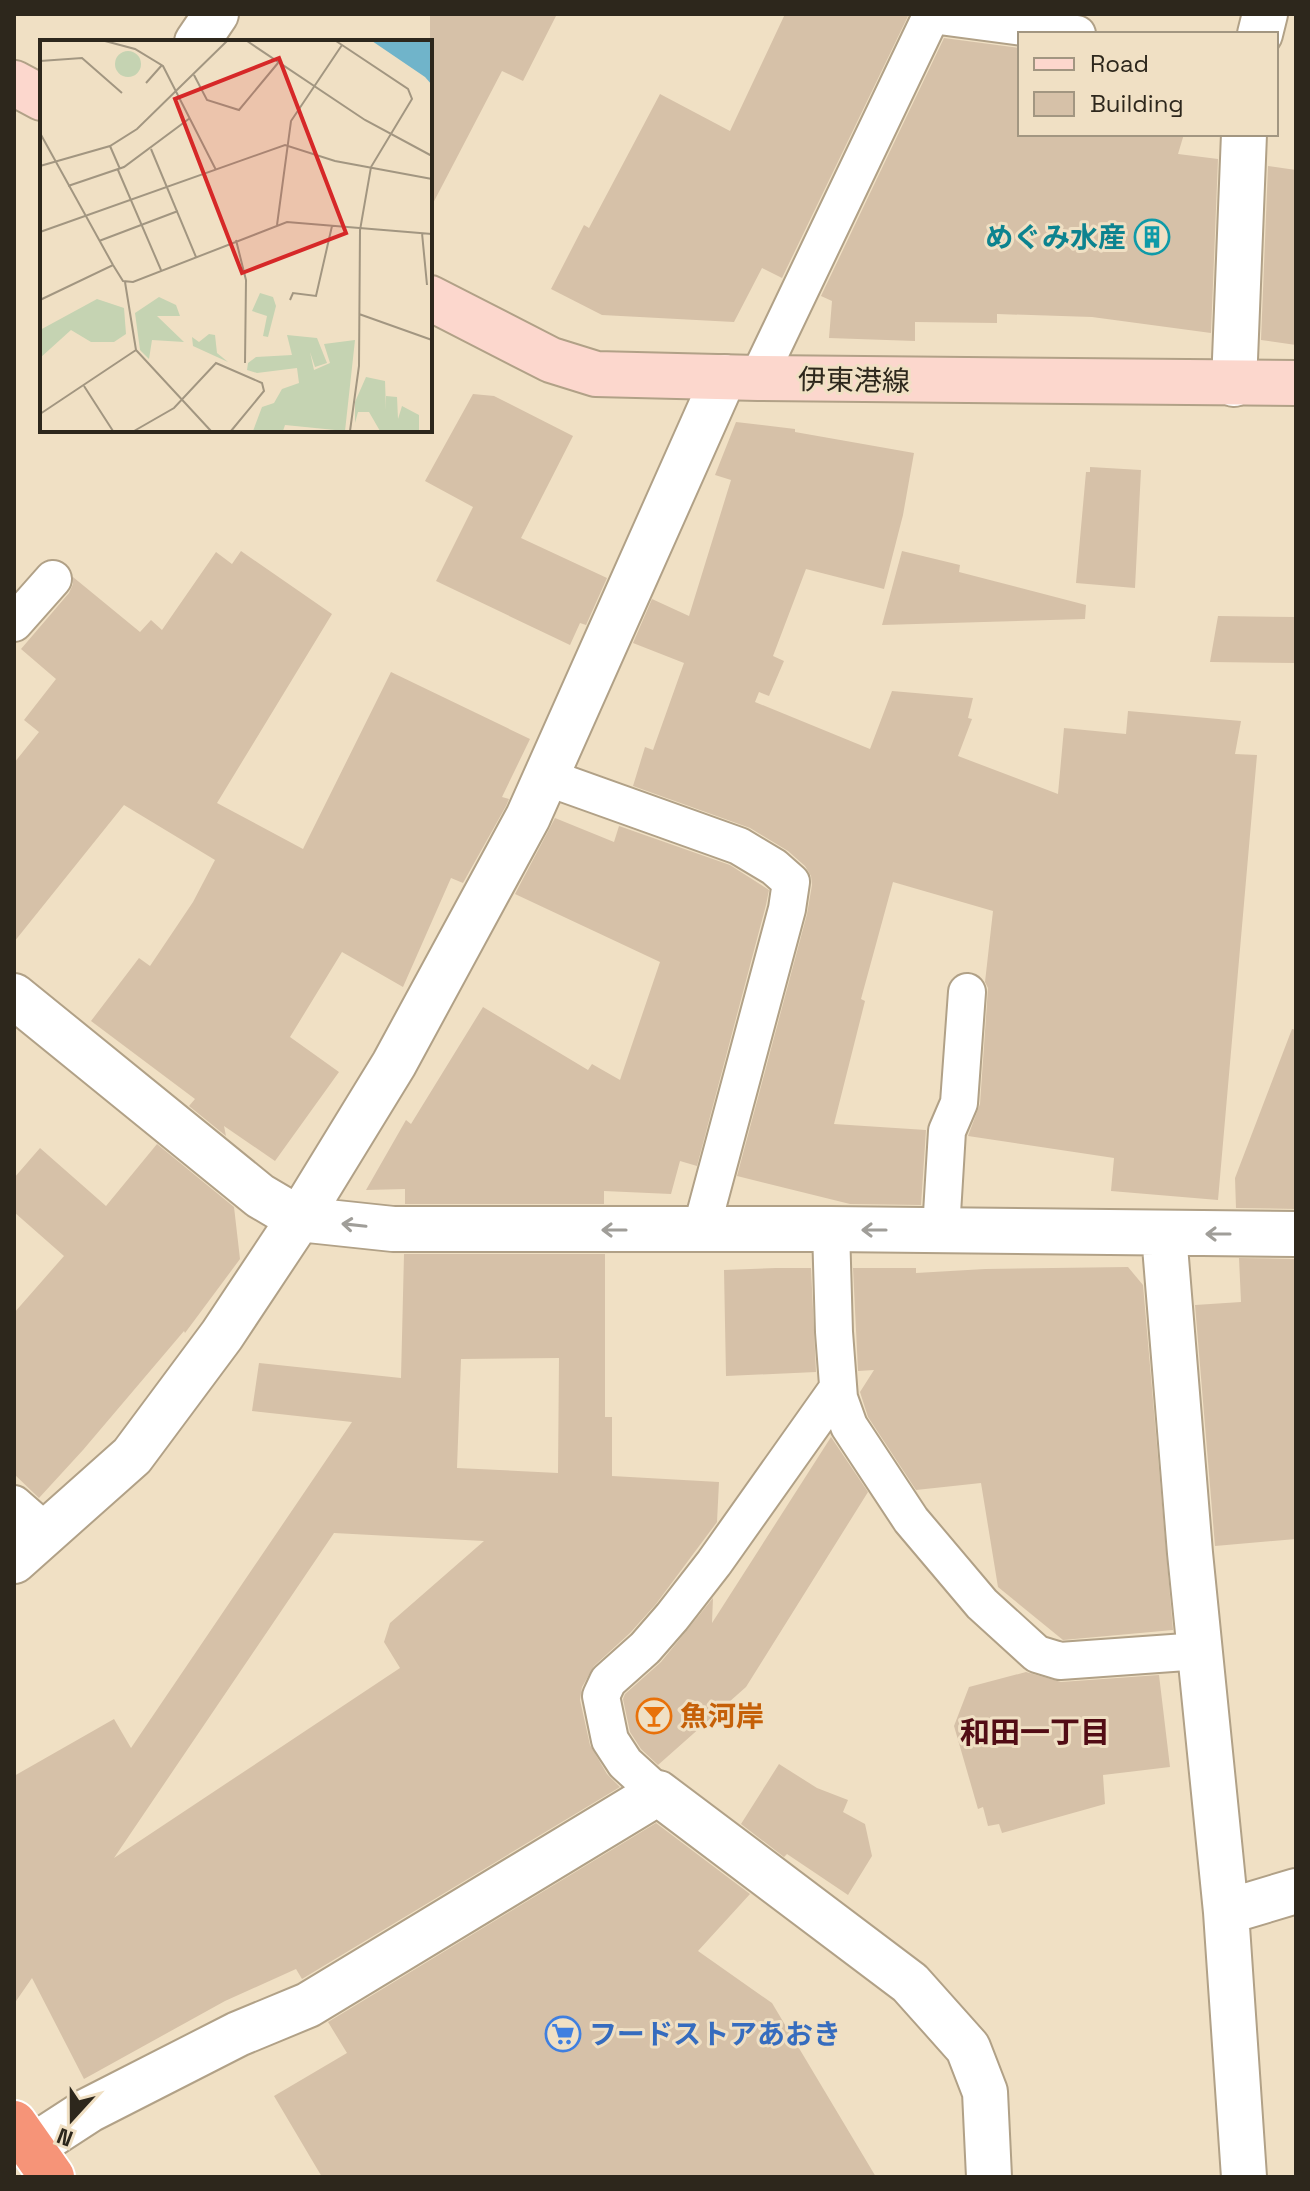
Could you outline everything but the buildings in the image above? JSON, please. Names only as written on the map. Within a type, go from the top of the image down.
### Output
[{"type":"main road","points":[[14,83],[40,97]]},
{"type":"main road","name":"伊東港線","points":[[432,299],[551,360],[596,374],[1296,383]]},
{"type":"street","points":[[198,40],[216,14]]},
{"type":"street","points":[[1234,384],[1244,136]]},
{"type":"street","points":[[14,1561],[132,1456],[222,1335],[299,1219],[394,1064],[528,817],[741,378]]},
{"type":"street","points":[[14,996],[260,1196],[299,1219],[393,1229],[831,1229],[1296,1234]]},
{"type":"street","points":[[1164,1234],[1188,1537],[1226,1912],[1244,2177]]},
{"type":"street","points":[[32,2149],[89,2110],[238,2034],[308,2005],[658,1793],[910,1983],[968,2048],[985,2092],[989,2177]]},
{"type":"street","points":[[1226,1912],[1296,1891]]},
{"type":"lane","points":[[741,378],[932,15],[1062,32]]},
{"type":"lane","points":[[14,623],[53,579]]},
{"type":"lane","points":[[546,777],[739,846],[774,867],[791,882],[787,909],[701,1230]]},
{"type":"lane","points":[[941,1230],[947,1131],[959,1103],[967,992]]},
{"type":"lane","points":[[831,1229],[838,1388],[849,1426],[911,1520],[982,1604],[1037,1654],[1060,1661],[1200,1651]]},
{"type":"lane","points":[[658,1793],[625,1763],[610,1740],[601,1696],[608,1681],[645,1648],[681,1606],[838,1388]]},
{"type":"lane","points":[[14,1504],[46,1532]]},
{"type":"place","name":"めぐみ水産","points":[[1152,237]]},
{"type":"place","name":"魚河岸","points":[[654,1716]]},
{"type":"place","name":"フードストアあおき","points":[[563,2034]]},
{"type":"district","name":"和田一丁目","points":[[1035,1732]]}]
